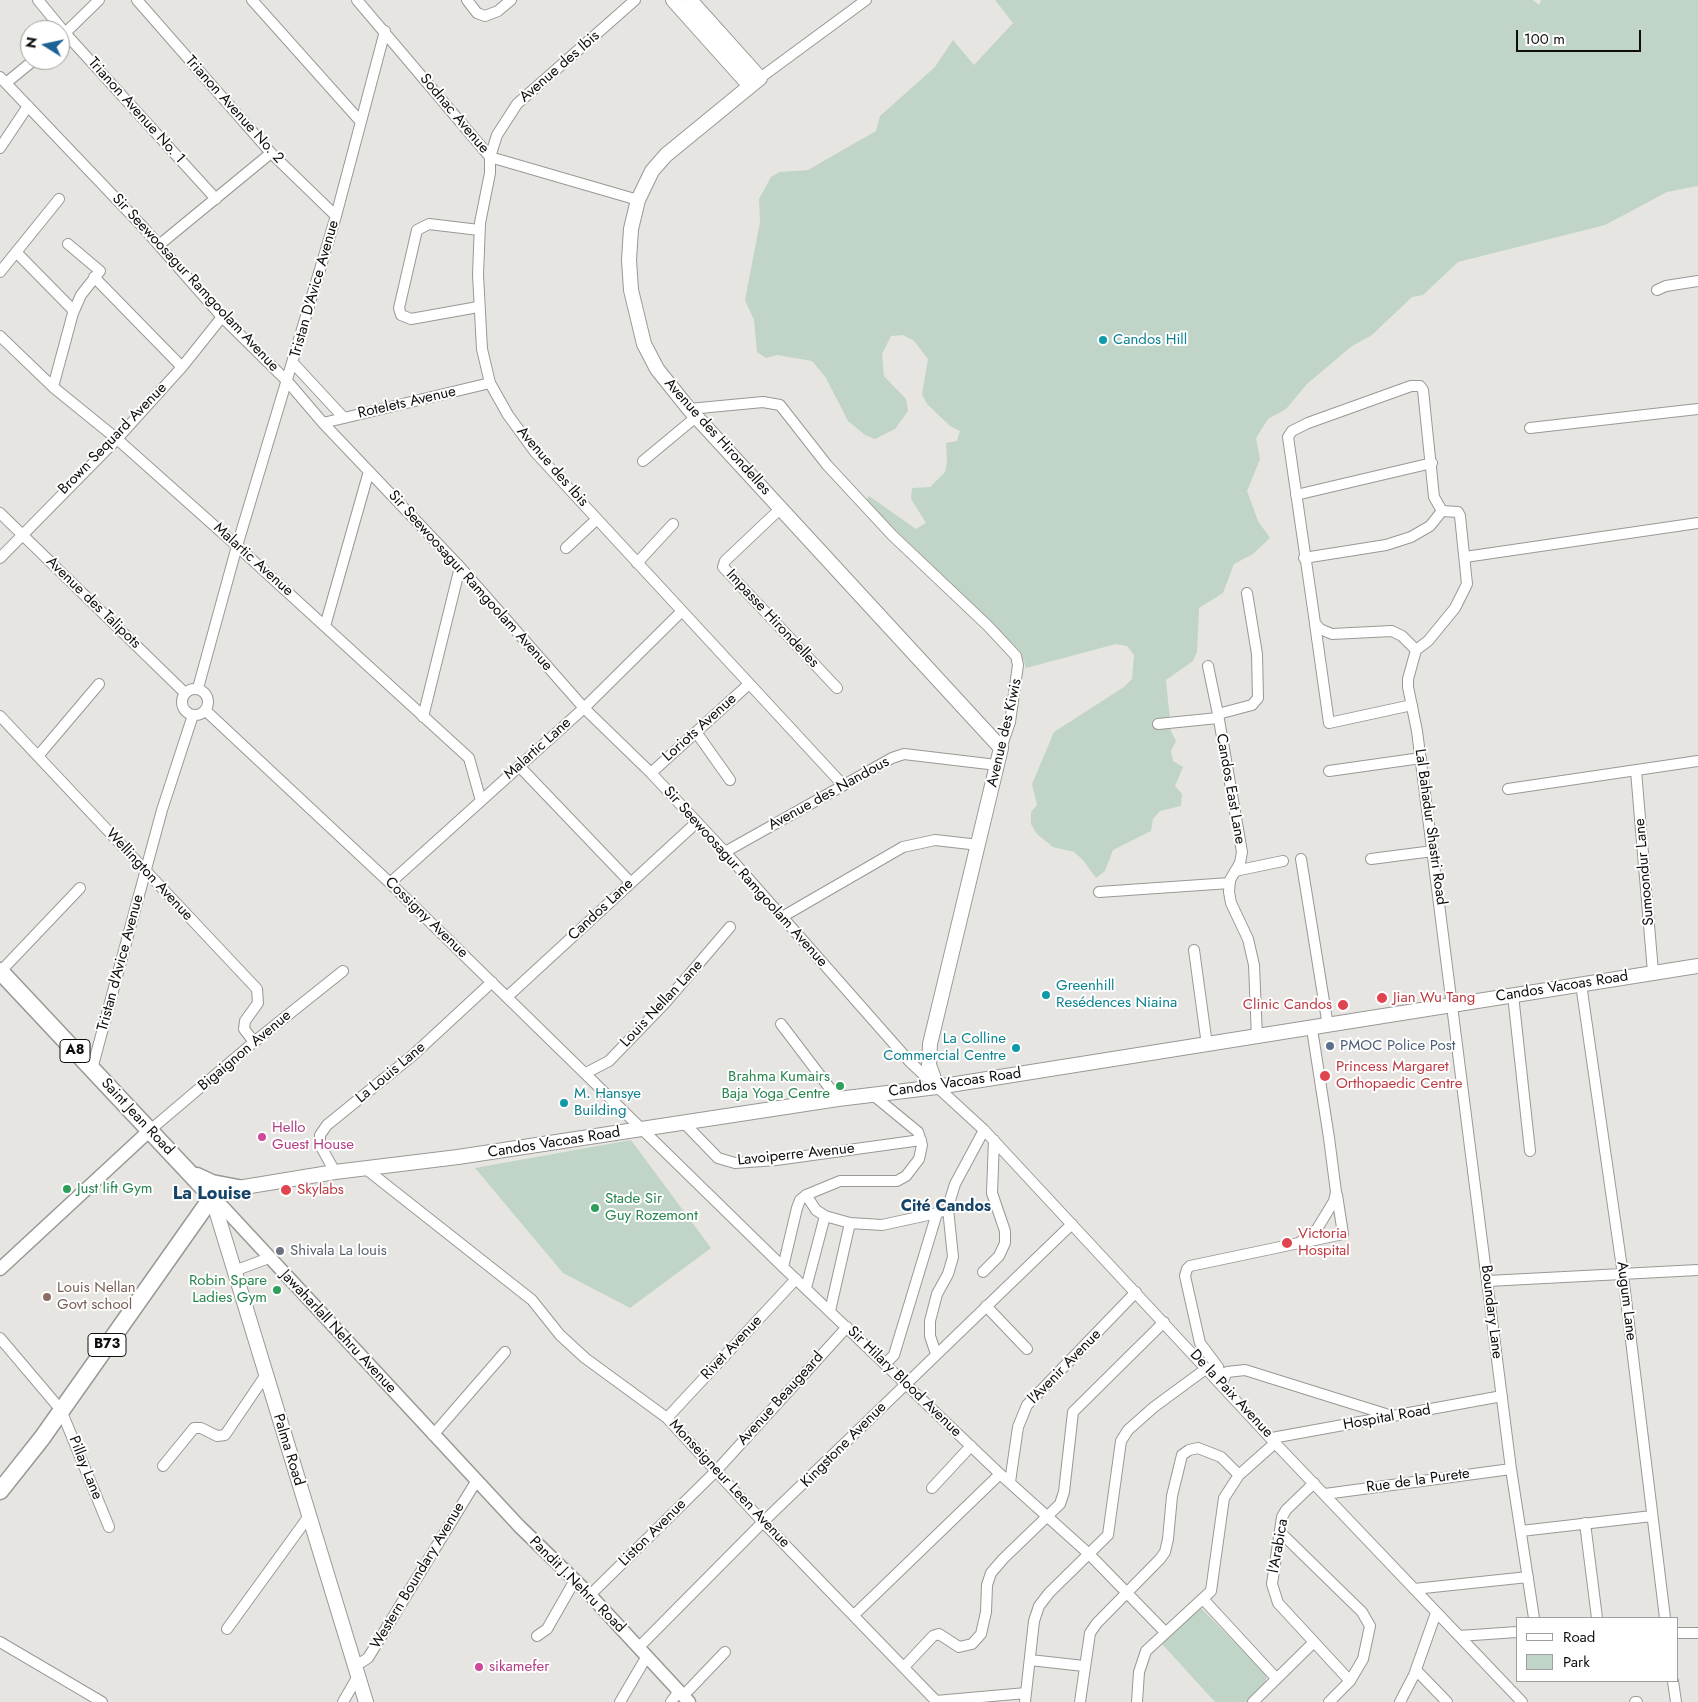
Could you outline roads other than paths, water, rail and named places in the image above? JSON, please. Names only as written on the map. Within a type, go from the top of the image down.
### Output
[{"type":"main road","points":[[674,0],[755,82]]},
{"type":"main road","points":[[690,0],[755,82]]},
{"type":"main road","name":"Avenue des Hirondelles","points":[[755,82],[666,155],[652,171],[638,200],[631,229],[629,260],[631,290],[644,344],[657,369],[693,413],[1001,748]]},
{"type":"main road","name":"Avenue des Kiwis","points":[[937,1087],[929,1065],[930,1044],[1001,748]]},
{"type":"main road","name":"Candos Vacoas Road","points":[[212,1197],[238,1188],[335,1172],[644,1130],[838,1099],[937,1087],[1257,1038],[1698,966]]},
{"type":"main road","name":"Saint Jean Road","points":[[0,972],[212,1197]]},
{"type":"main road","points":[[185,1167],[204,1180],[238,1188]]},
{"type":"main road","name":"Palma Road","points":[[212,1197],[265,1376],[366,1702]]},
{"type":"main road","name":"B73","points":[[0,1491],[61,1410],[212,1197]]},
{"type":"street","name":"Trianon Avenue No. 1","points":[[38,0],[52,20]]},
{"type":"street","points":[[70,29],[99,0]]},
{"type":"street","name":"Trianon Avenue No. 2","points":[[137,0],[271,153],[336,216]]},
{"type":"street","points":[[252,0],[361,122]]},
{"type":"street","name":"Sodnac Avenue","points":[[357,0],[490,157],[638,200]]},
{"type":"street","points":[[467,0],[477,13],[485,16],[498,11],[511,0]]},
{"type":"street","name":"Avenue des Ibis","points":[[635,0],[517,104],[497,135],[490,157],[490,173],[480,230],[478,307],[482,349],[490,383],[508,415],[535,452],[843,785]]},
{"type":"street","name":"Avenue des Hirondelles","points":[[755,82],[866,0]]},
{"type":"street","name":"Tristan D'Avice Avenue","points":[[198,688],[237,546],[288,382],[336,216],[385,31]]},
{"type":"street","name":"Trianon Avenue No. 1","points":[[70,43],[216,198]]},
{"type":"street","points":[[3,80],[20,69]]},
{"type":"street","name":"Sir Seewoosagur Ramgoolam Avenue","points":[[3,80],[159,245],[222,317],[288,382],[323,423],[460,567],[584,708],[651,773],[725,852],[910,1062],[937,1087]]},
{"type":"street","points":[[0,148],[28,106]]},
{"type":"street","points":[[159,245],[271,153]]},
{"type":"street","points":[[0,272],[59,199]]},
{"type":"street","points":[[478,307],[411,319],[401,315],[399,308],[417,230],[429,224],[480,230]]},
{"type":"street","points":[[53,387],[74,311],[81,295],[100,271],[68,244]]},
{"type":"street","points":[[16,252],[74,311]]},
{"type":"street","points":[[94,278],[182,367]]},
{"type":"street","points":[[1656,290],[1698,281]]},
{"type":"street","name":"Brown Sequard Avenue","points":[[0,558],[117,439],[182,367],[222,317]]},
{"type":"street","name":"Malartic Avenue","points":[[0,336],[53,387],[117,439],[237,546],[469,758],[481,801]]},
{"type":"street","points":[[293,363],[344,418]]},
{"type":"street","name":"Rotelets Avenue","points":[[323,423],[490,383]]},
{"type":"street","points":[[1412,704],[1329,723],[1288,437],[1292,431],[1308,422],[1416,384],[1423,390],[1434,497],[1442,511]]},
{"type":"street","name":"Avenue des Kiwis","points":[[693,413],[763,402],[780,405],[827,465],[892,535],[988,626],[1016,656],[1018,666],[1010,722],[1001,748]]},
{"type":"street","points":[[1530,428],[1698,408]]},
{"type":"street","points":[[643,461],[693,413]]},
{"type":"street","points":[[1296,495],[1432,463]]},
{"type":"street","points":[[325,626],[369,471]]},
{"type":"street","name":"Impasse Hirondelles","points":[[780,508],[725,561],[723,567],[838,688]]},
{"type":"street","points":[[1304,558],[1386,545],[1411,537],[1430,526],[1442,511],[1454,510],[1460,516],[1466,557],[1467,584],[1455,608],[1428,641],[1416,650],[1402,636],[1392,631],[1332,634],[1320,629],[1315,623]]},
{"type":"street","name":"Avenue des Talipots","points":[[0,513],[185,693]]},
{"type":"street","points":[[566,548],[597,519]]},
{"type":"street","points":[[1466,557],[1698,522]]},
{"type":"street","points":[[637,562],[673,524]]},
{"type":"street","points":[[423,717],[460,567]]},
{"type":"street","name":"Candos East Lane","points":[[1247,593],[1257,654],[1258,698],[1252,705],[1218,716],[1242,852],[1240,863],[1234,871],[1230,883],[1231,903],[1248,940],[1254,965],[1257,1038]]},
{"type":"street","name":"Malartic Lane","points":[[390,883],[584,708],[682,611]]},
{"type":"street","name":"Lal Bahadur Shastri Road","points":[[1416,650],[1408,679],[1421,758],[1454,1005]]},
{"type":"street","points":[[1158,724],[1218,716],[1208,666]]},
{"type":"street","points":[[38,756],[99,684]]},
{"type":"street","name":"Loriots Avenue","points":[[651,773],[749,684]]},
{"type":"street","points":[[198,688],[208,697],[205,710],[193,715],[183,707],[182,698],[185,693],[198,688]]},
{"type":"street","name":"Cossigny Avenue","points":[[205,710],[390,883],[644,1130]]},
{"type":"street","name":"Tristan d'Avice Avenue","points":[[92,1069],[162,810],[193,715]]},
{"type":"street","name":"Wellington Avenue","points":[[2,722],[38,756],[257,989],[258,1003],[245,1021],[244,1029],[254,1042]]},
{"type":"street","points":[[696,732],[730,780]]},
{"type":"street","name":"Avenue des Nandous","points":[[725,852],[882,761],[904,754],[997,764]]},
{"type":"street","points":[[1329,771],[1421,758]]},
{"type":"street","points":[[1508,789],[1698,761]]},
{"type":"street","points":[[519,766],[631,883]]},
{"type":"street","name":"Sumoondur Lane","points":[[1636,771],[1653,972]]},
{"type":"street","name":"Candos Lane","points":[[507,997],[696,823]]},
{"type":"street","points":[[782,917],[902,847],[935,840],[979,845]]},
{"type":"street","points":[[1371,859],[1433,850]]},
{"type":"street","points":[[1301,859],[1328,1026]]},
{"type":"street","points":[[1234,871],[1283,861]]},
{"type":"street","points":[[1099,892],[1230,883]]},
{"type":"street","points":[[0,972],[80,888]]},
{"type":"street","name":"Louis Nellan Lane","points":[[586,1073],[609,1061],[665,1003],[730,927]]},
{"type":"street","points":[[1194,950],[1207,1045]]},
{"type":"street","name":"Bigaignon Avenue","points":[[149,1132],[254,1042],[343,971]]},
{"type":"street","name":"La Louis Lane","points":[[335,1172],[320,1145],[320,1135],[328,1125],[412,1056],[492,982]]},
{"type":"street","name":"Augum Lane","points":[[1581,984],[1623,1275],[1665,1617]]},
{"type":"street","points":[[1513,995],[1530,1151]]},
{"type":"street","name":"Boundary Lane","points":[[1454,1005],[1511,1468],[1534,1617]]},
{"type":"street","points":[[780,1024],[838,1099]]},
{"type":"street","points":[[1222,1383],[1218,1367],[1200,1343],[1185,1276],[1190,1266],[1343,1234],[1312,1029]]},
{"type":"street","name":"De la Paix Avenue","points":[[937,1087],[994,1140],[1436,1613],[1522,1702]]},
{"type":"street","points":[[784,1267],[797,1208],[800,1200],[806,1195],[840,1181],[898,1181],[906,1176],[919,1159],[922,1150],[921,1140],[915,1128],[873,1095]]},
{"type":"street","name":"Lavoiperre Avenue","points":[[685,1124],[718,1158],[735,1163],[776,1160],[921,1140]]},
{"type":"street","name":"Sir Hilary Blood Avenue","points":[[644,1130],[905,1384],[1000,1474],[1049,1516],[1089,1554],[1165,1632]]},
{"type":"street","points":[[936,1354],[930,1336],[930,1321],[937,1294],[948,1274],[952,1258],[948,1209],[955,1184],[984,1130]]},
{"type":"street","points":[[0,1269],[149,1132]]},
{"type":"street","points":[[983,1272],[999,1256],[1004,1243],[1005,1231],[992,1193],[994,1140]]},
{"type":"street","name":"Monseigneur Leen Avenue","points":[[366,1169],[532,1300],[574,1348],[667,1418],[936,1701]]},
{"type":"street","points":[[1300,1243],[1322,1222],[1332,1206],[1336,1192]]},
{"type":"street","points":[[806,1195],[816,1210],[825,1216],[850,1223],[882,1225],[948,1209]]},
{"type":"street","name":"Jawaharlall Nehru Avenue","points":[[212,1197],[464,1468]]},
{"type":"street","points":[[883,1362],[888,1361],[894,1355],[937,1213]]},
{"type":"street","points":[[806,1288],[825,1216]]},
{"type":"street","points":[[830,1311],[850,1223]]},
{"type":"street","name":"Kingstone Avenue","points":[[620,1702],[643,1652],[764,1522],[1072,1224]]},
{"type":"street","points":[[234,1271],[269,1258]]},
{"type":"street","points":[[1488,1281],[1698,1270]]},
{"type":"street","name":"Rivet Avenue","points":[[667,1418],[796,1279]]},
{"type":"street","name":"l'Avenir Avenue","points":[[1010,1482],[1018,1427],[1027,1405],[1136,1292]]},
{"type":"street","points":[[986,1306],[1027,1349]]},
{"type":"street","points":[[904,1668],[923,1644],[939,1634],[959,1647],[972,1644],[981,1634],[986,1612],[987,1585],[991,1574],[1003,1559],[1060,1504],[1064,1492],[1073,1412],[1164,1322]]},
{"type":"street","name":"Avenue Beaugeard","points":[[716,1471],[847,1327]]},
{"type":"street","name":"Pillay Lane","points":[[0,1338],[61,1410],[108,1527]]},
{"type":"street","points":[[433,1435],[505,1352]]},
{"type":"street","points":[[936,1701],[1026,1697],[1034,1621],[1040,1606],[1108,1535],[1120,1447],[1128,1430],[1207,1368]]},
{"type":"street","points":[[1222,1383],[1227,1372],[1245,1370],[1395,1417]]},
{"type":"street","points":[[163,1466],[194,1428],[201,1428],[217,1436],[225,1435],[265,1376]]},
{"type":"street","name":"Hospital Road","points":[[1274,1440],[1502,1396]]},
{"type":"street","points":[[1137,1702],[1142,1660],[1146,1650],[1211,1591],[1214,1580],[1219,1520],[1224,1498],[1239,1475],[1274,1440]]},
{"type":"street","points":[[932,1488],[971,1446]]},
{"type":"street","points":[[1080,1702],[1090,1633],[1165,1552],[1172,1496],[1182,1455],[1189,1450],[1198,1448],[1221,1457],[1239,1475]]},
{"type":"street","name":"Pandit J.Nehru Road","points":[[464,1468],[519,1526],[590,1595],[684,1696]]},
{"type":"street","name":"Rue de la Purete","points":[[1325,1494],[1511,1468]]},
{"type":"street","name":"Liston Avenue","points":[[590,1595],[716,1471]]},
{"type":"street","points":[[854,1615],[1000,1474]]},
{"type":"street","name":"Western Boundary Avenue","points":[[343,1702],[356,1672],[368,1658],[477,1480]]},
{"type":"street","name":"l'Arabica","points":[[1314,1483],[1286,1510],[1280,1532],[1272,1584],[1278,1603],[1350,1681]]},
{"type":"street","points":[[227,1629],[309,1516]]},
{"type":"street","points":[[1521,1531],[1652,1516]]},
{"type":"street","points":[[1585,1523],[1597,1617]]},
{"type":"street","points":[[1280,1532],[1362,1612],[1370,1626],[1363,1659],[1350,1681],[1329,1702]]},
{"type":"street","points":[[1414,1589],[1528,1577]]},
{"type":"street","points":[[537,1636],[547,1629],[575,1580]]},
{"type":"street","points":[[1203,1599],[1276,1678]]},
{"type":"street","points":[[1400,1702],[1408,1690],[1436,1613]]},
{"type":"street","points":[[1460,1636],[1516,1632]]},
{"type":"street","points":[[1678,1633],[1698,1633]]},
{"type":"street","points":[[0,1642],[102,1702]]},
{"type":"street","points":[[1253,1702],[1314,1642]]},
{"type":"street","points":[[671,1702],[684,1696],[725,1652]]},
{"type":"street","points":[[1030,1660],[1084,1666]]},
{"type":"street","points":[[1416,1670],[1447,1702]]},
{"type":"street","points":[[1673,1682],[1676,1702]]},
{"type":"place","name":"Candos Hill","points":[[1103,340]]},
{"type":"place","name":"Greenhill Resédences Niaina","points":[[1046,995]]},
{"type":"place","name":"Jian Wu Tang","points":[[1382,998]]},
{"type":"place","name":"Clinic Candos","points":[[1343,1005]]},
{"type":"place","name":"PMOC Police Post","points":[[1330,1046]]},
{"type":"place","name":"La Colline Commercial Centre","points":[[1016,1048]]},
{"type":"place","name":"Princess Margaret Orthopaedic Centre","points":[[1325,1076]]},
{"type":"place","name":"Brahma Kumairs Baja Yoga Centre","points":[[840,1086]]},
{"type":"place","name":"M. Hansye Building","points":[[564,1103]]},
{"type":"place","name":"Hello Guest House","points":[[262,1137]]},
{"type":"place","name":"Just lift Gym","points":[[67,1189]]},
{"type":"place","name":"Skylabs","points":[[286,1190]]},
{"type":"place","name":"Stade Sir Guy Rozemont","points":[[595,1208]]},
{"type":"place","name":"Victoria Hospital","points":[[1287,1243]]},
{"type":"place","name":"Shivala La louis","points":[[280,1251]]},
{"type":"place","name":"Robin Spare Ladies Gym","points":[[277,1290]]},
{"type":"place","name":"Louis Nellan Govt school","points":[[47,1297]]},
{"type":"place","name":"sikamefer","points":[[479,1667]]},
{"type":"district","name":"La Louise","points":[[212,1195]]},
{"type":"district","name":"Cité Candos","points":[[946,1207]]}]
